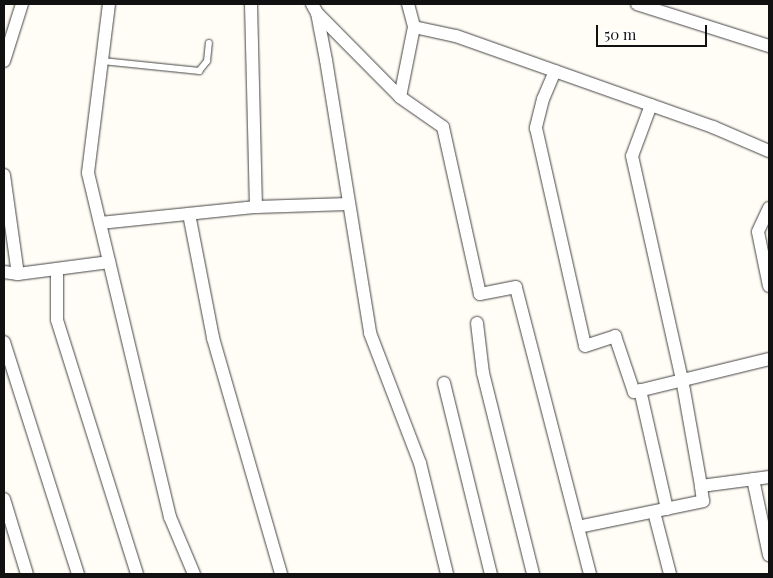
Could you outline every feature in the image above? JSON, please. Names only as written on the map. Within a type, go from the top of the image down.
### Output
[{"type":"street","points":[[4,61],[22,4]]},
{"type":"street","points":[[109,4],[88,173],[170,517],[194,574]]},
{"type":"street","points":[[250,4],[256,207]]},
{"type":"street","points":[[400,97],[414,26],[408,4]]},
{"type":"street","points":[[636,4],[769,46]]},
{"type":"street","points":[[314,8],[400,97],[443,127],[480,294],[516,287],[590,574]]},
{"type":"street","points":[[314,8],[370,334],[420,463],[447,574]]},
{"type":"street","points":[[414,26],[456,36],[651,105],[769,151]]},
{"type":"street","points":[[555,71],[543,99],[536,128],[585,346],[614,336],[634,392],[769,359]]},
{"type":"street","points":[[578,527],[703,501],[682,379],[632,156],[651,105]]},
{"type":"street","points":[[4,175],[18,274]]},
{"type":"street","points":[[100,223],[256,207],[348,204]]},
{"type":"street","points":[[769,208],[758,232],[769,286]]},
{"type":"street","points":[[189,214],[213,338],[281,574]]},
{"type":"street","points":[[4,272],[18,274],[109,262]]},
{"type":"street","points":[[57,269],[57,320],[137,574]]},
{"type":"street","points":[[477,324],[483,374],[533,574]]},
{"type":"street","points":[[4,342],[78,574]]},
{"type":"street","points":[[444,383],[491,574]]},
{"type":"street","points":[[640,390],[668,509]]},
{"type":"street","points":[[701,486],[769,477]]},
{"type":"street","points":[[753,479],[769,556]]},
{"type":"street","points":[[4,499],[27,574]]},
{"type":"street","points":[[654,512],[670,574]]},
{"type":"lane","points":[[102,61],[199,71],[206,60],[209,43]]}]
